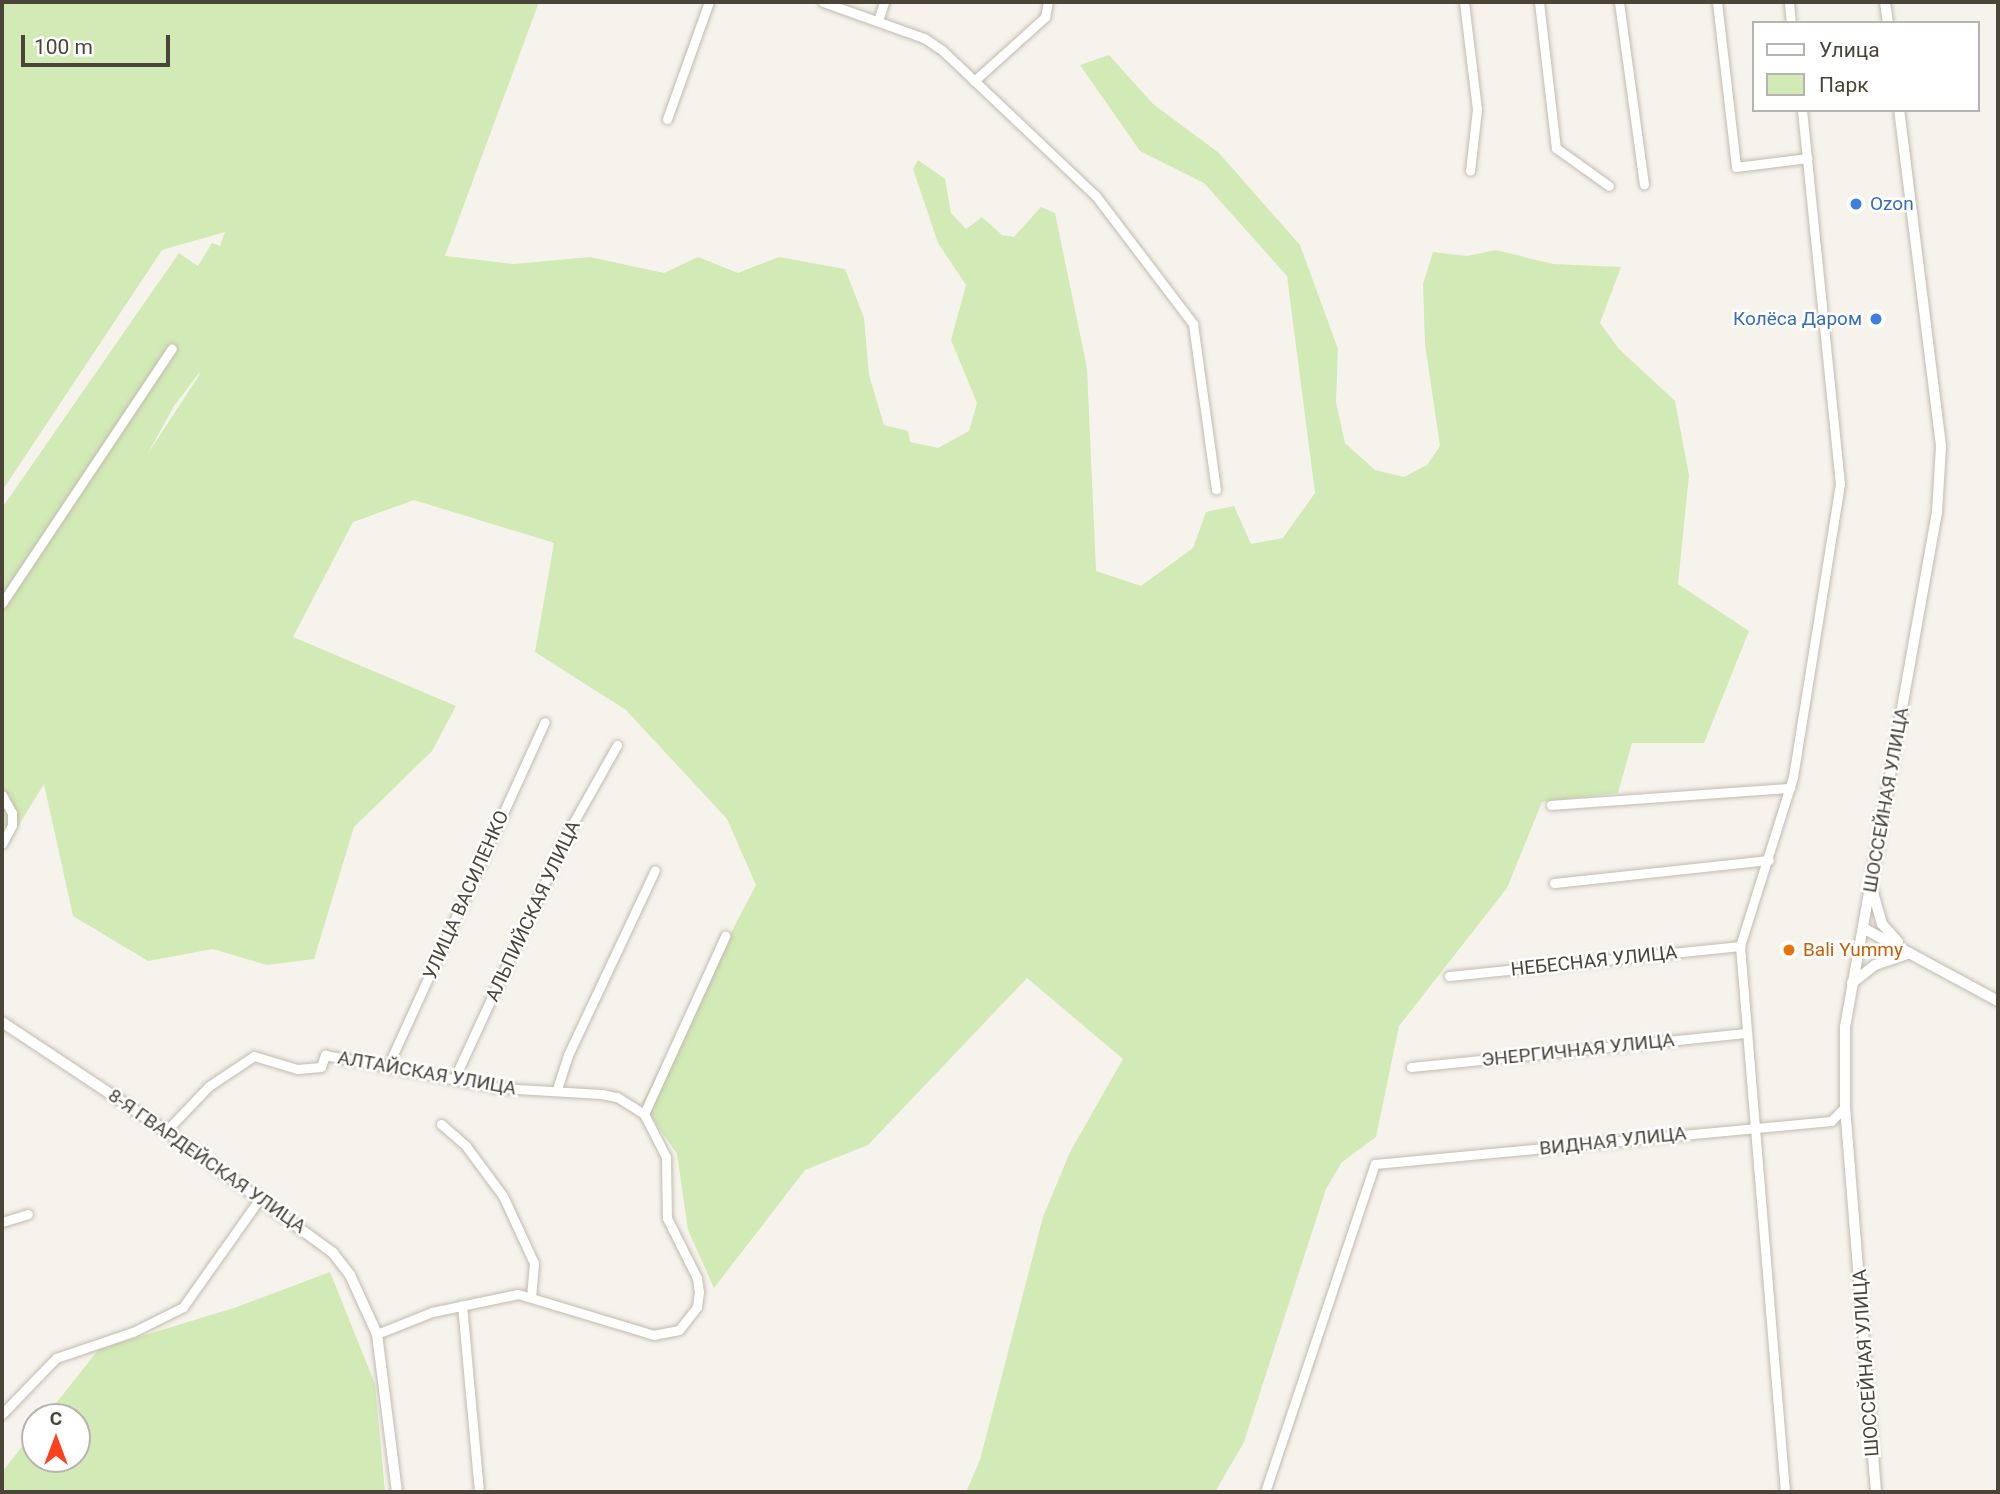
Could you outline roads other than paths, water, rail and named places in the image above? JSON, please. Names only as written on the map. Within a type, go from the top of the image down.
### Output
[{"type":"street","points":[[667,119],[709,2]]},
{"type":"street","points":[[823,2],[924,38],[1088,188],[1186,310],[1193,324],[1216,489]]},
{"type":"street","points":[[878,21],[884,2]]},
{"type":"street","points":[[974,81],[1045,17],[1048,2]]},
{"type":"street","points":[[1464,2],[1477,109],[1470,171]]},
{"type":"street","points":[[1539,2],[1556,148],[1609,186]]},
{"type":"street","points":[[1619,2],[1644,184]]},
{"type":"street","points":[[1717,2],[1736,167],[1807,158]]},
{"type":"street","points":[[1789,2],[1791,21]]},
{"type":"street","points":[[1885,2],[1888,21]]},
{"type":"street","points":[[1785,1492],[1745,1033],[1740,946],[1790,788],[1840,484],[1802,112]]},
{"type":"street","name":"ШОССЕЙНАЯ УЛИЦА","points":[[1876,1492],[1844,1107],[1845,1027],[1937,512],[1941,446],[1899,112]]},
{"type":"street","points":[[2,603],[172,348]]},
{"type":"street","name":"УЛИЦА ВАСИЛЕНКО","points":[[387,1068],[545,722]]},
{"type":"street","name":"АЛЬПИЙСКАЯ УЛИЦА","points":[[454,1079],[573,823],[617,745]]},
{"type":"street","points":[[1551,805],[1790,788]]},
{"type":"street","points":[[2,795],[12,813],[12,825],[2,844]]},
{"type":"street","points":[[1555,883],[1769,860]]},
{"type":"street","points":[[557,1089],[568,1055],[655,870]]},
{"type":"street","points":[[1871,883],[1882,923],[1910,953]]},
{"type":"street","points":[[1863,928],[1998,1001]]},
{"type":"street","points":[[377,1334],[462,1305],[505,1295],[531,1295],[552,1308],[654,1335],[667,1335],[690,1321],[699,1292],[667,1218],[666,1157],[644,1114],[724,936]]},
{"type":"street","name":"НЕБЕСНАЯ УЛИЦА","points":[[1449,976],[1740,946]]},
{"type":"street","points":[[1853,983],[1875,965],[1910,953]]},
{"type":"street","name":"8-Я ГВАРДЕЙСКАЯ УЛИЦА","points":[[2,1022],[261,1197],[333,1253],[350,1275],[377,1334],[397,1492]]},
{"type":"street","name":"ЭНЕРГИЧНАЯ УЛИЦА","points":[[1411,1067],[1745,1033]]},
{"type":"street","name":"АЛТАЙСКАЯ УЛИЦА","points":[[166,1131],[209,1086],[254,1056],[297,1069],[321,1067],[326,1055],[510,1089],[557,1089],[617,1097],[644,1114]]},
{"type":"street","name":"ВИДНАЯ УЛИЦА","points":[[1265,1492],[1375,1164],[1831,1121],[1844,1107]]},
{"type":"street","points":[[441,1124],[466,1146],[503,1196],[534,1263],[531,1295]]},
{"type":"street","points":[[2,1414],[55,1358],[176,1313],[261,1197]]},
{"type":"street","points":[[2,1222],[28,1214]]},
{"type":"street","points":[[462,1305],[479,1492]]},
{"type":"place","name":"Ozon","points":[[1856,204]]},
{"type":"place","name":"Колёса Даром","points":[[1876,319]]},
{"type":"place","name":"Bali Yummy","points":[[1789,950]]}]
